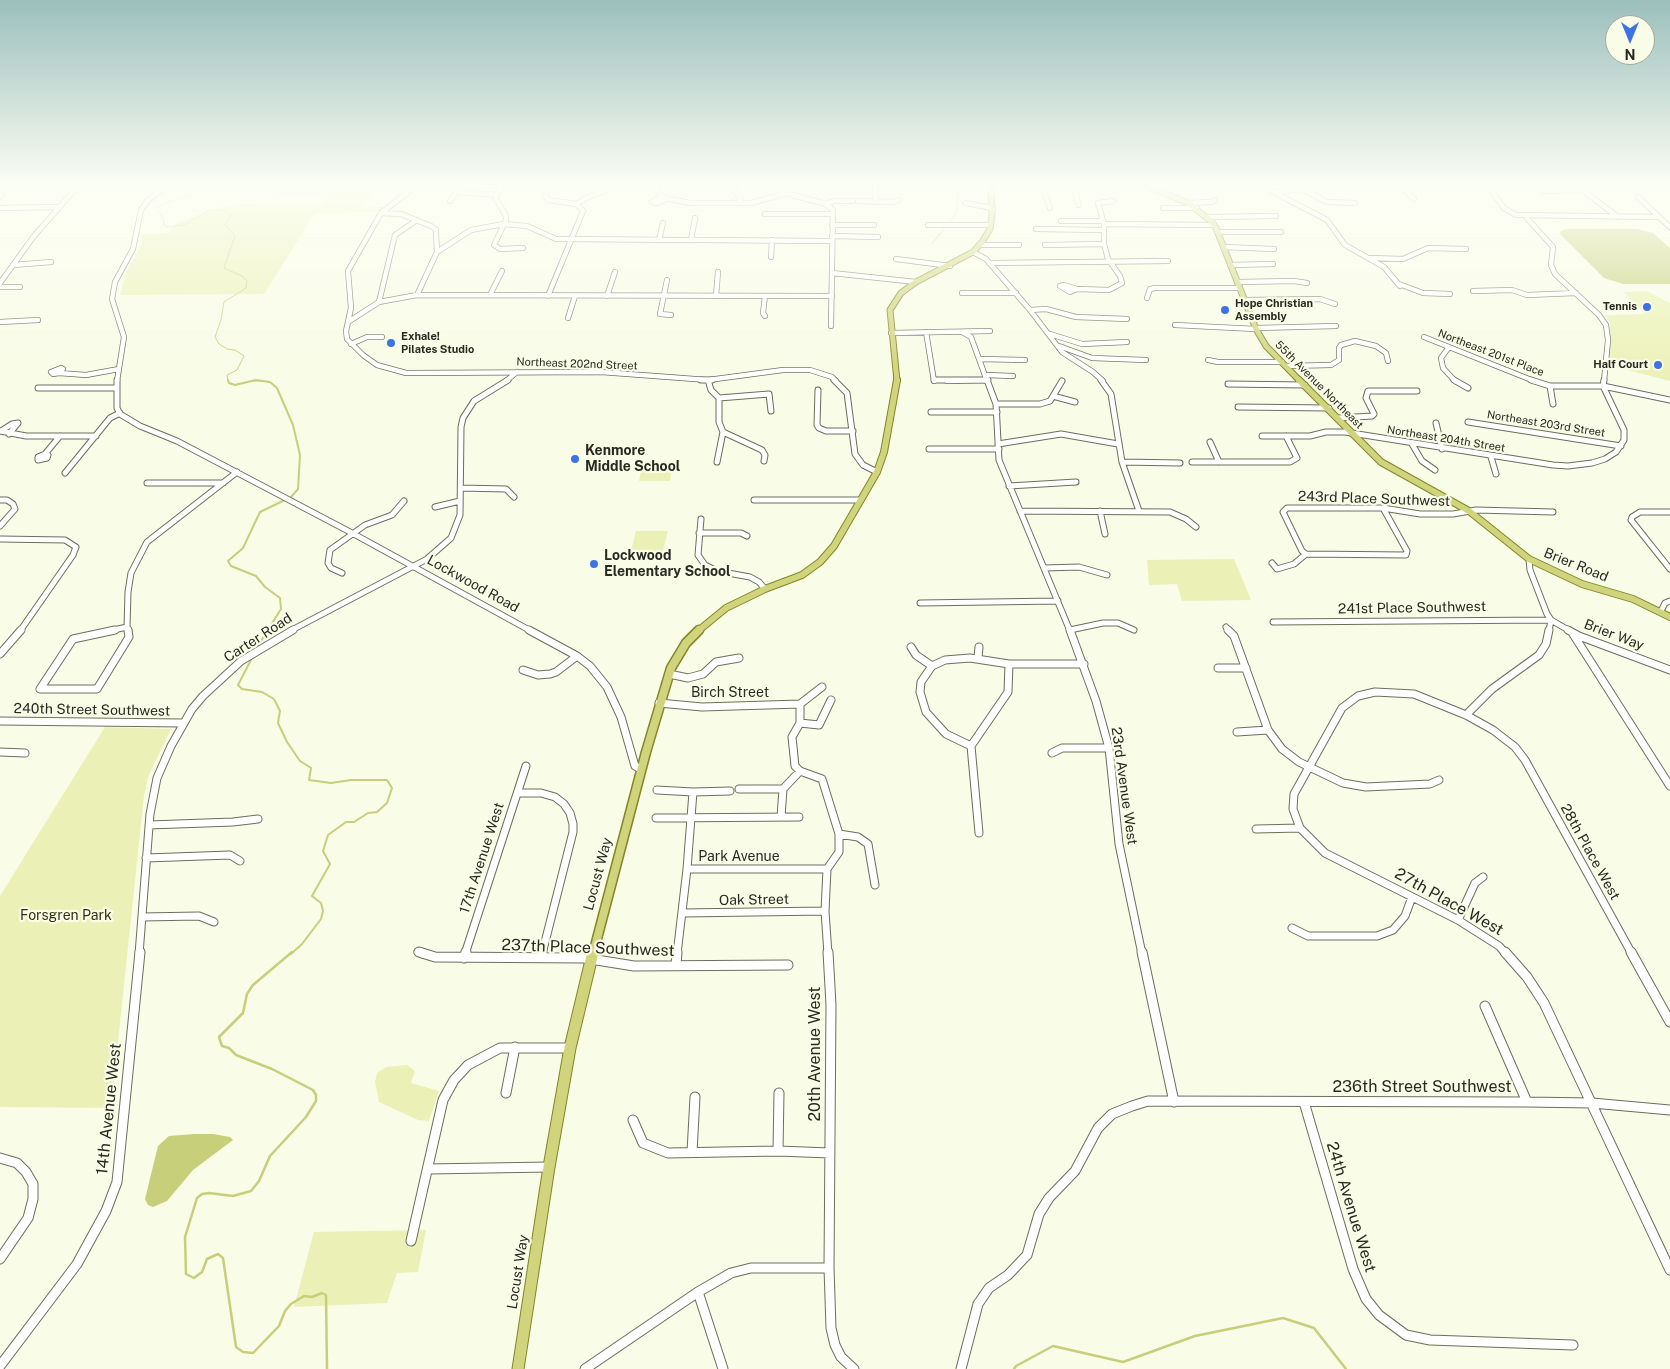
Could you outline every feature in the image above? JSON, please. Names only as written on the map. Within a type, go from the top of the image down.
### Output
[{"type":"main road","name":"55th Avenue Northeast","points":[[1224,250],[1256,328],[1266,346],[1387,467],[1431,490]]},
{"type":"main road","name":"Locust Way","points":[[518,1369],[549,1167],[570,1048],[591,959],[641,769],[669,674],[686,644],[704,625],[726,608],[765,589],[802,575],[820,562],[834,546],[872,482],[884,452],[897,378],[890,316],[895,301],[901,293],[916,282],[950,266],[973,252]]},
{"type":"main road","name":"Brier Road","points":[[1431,490],[1469,511],[1529,559],[1582,584],[1633,599],[1670,616]]},
{"type":"street","points":[[0,283],[25,250]]},
{"type":"street","points":[[127,628],[72,639],[40,689],[97,690],[129,637],[127,628],[130,578],[143,548],[151,538],[237,472],[127,418],[117,408],[116,388],[124,337],[112,299],[115,282],[133,250]]},
{"type":"street","points":[[360,250],[348,271],[351,308],[346,331],[347,338],[351,344],[367,337],[382,337]]},
{"type":"street","points":[[379,302],[391,250]]},
{"type":"street","points":[[416,295],[436,252],[439,250]]},
{"type":"street","points":[[548,296],[567,250]]},
{"type":"street","points":[[771,250],[771,256]]},
{"type":"street","points":[[831,326],[832,250]]},
{"type":"street","points":[[1077,289],[1109,290],[1119,286],[1122,280],[1110,262],[1106,250]]},
{"type":"street","points":[[1354,250],[1384,267],[1400,285],[1424,293],[1450,294]]},
{"type":"street","points":[[1366,257],[1403,259],[1424,250]]},
{"type":"street","points":[[1553,250],[1551,265],[1555,274],[1600,314],[1608,329],[1603,386],[1624,430],[1624,440],[1621,446]]},
{"type":"street","points":[[973,252],[981,255],[989,263],[1016,293],[1058,346],[1068,356],[1098,376],[1111,394],[1122,462],[1139,511]]},
{"type":"street","points":[[896,258],[950,266]]},
{"type":"street","points":[[989,263],[1168,261]]},
{"type":"street","points":[[13,265],[51,262]]},
{"type":"street","points":[[1230,265],[1273,264]]},
{"type":"street","points":[[490,295],[502,271]]},
{"type":"street","points":[[608,296],[615,272]]},
{"type":"street","points":[[716,296],[718,272]]},
{"type":"street","points":[[832,273],[916,282]]},
{"type":"street","points":[[667,280],[660,314],[671,315]]},
{"type":"street","points":[[1237,282],[1294,281],[1307,283]]},
{"type":"street","points":[[0,287],[20,287]]},
{"type":"street","points":[[1147,298],[1150,289],[1155,288],[1240,288]]},
{"type":"street","points":[[1473,291],[1512,290],[1527,295],[1576,294]]},
{"type":"street","points":[[962,293],[1016,293]]},
{"type":"street","points":[[348,322],[379,302],[416,295],[832,296]]},
{"type":"street","points":[[568,318],[575,296]]},
{"type":"street","points":[[765,296],[765,316]]},
{"type":"street","points":[[1244,300],[1320,299],[1336,304]]},
{"type":"street","points":[[1030,310],[1046,309],[1076,317],[1127,319]]},
{"type":"street","points":[[0,322],[38,320]]},
{"type":"street","points":[[1174,325],[1256,328],[1336,326]]},
{"type":"street","points":[[891,333],[990,331]]},
{"type":"street","points":[[926,332],[934,381],[1013,376]]},
{"type":"street","name":"23rd Avenue West","points":[[962,332],[971,337],[987,378],[996,404],[1001,467],[1084,664],[1109,748],[1120,844],[1174,1102]]},
{"type":"street","points":[[1048,334],[1082,344],[1127,342]]},
{"type":"street","name":"Northeast 201st Place","points":[[1424,337],[1550,386],[1603,386],[1670,400]]},
{"type":"street","points":[[1208,360],[1218,362],[1330,365],[1339,360],[1339,348],[1341,345],[1355,341],[1376,346],[1386,353],[1388,361]]},
{"type":"street","name":"Northeast 202nd Street","points":[[351,344],[377,365],[394,371],[426,373],[601,372],[708,380],[799,370],[820,372],[832,377],[847,392],[853,431]]},
{"type":"street","points":[[1058,346],[1092,358],[1146,360]]},
{"type":"street","points":[[1449,347],[1441,358],[1443,368],[1454,380],[1468,388]]},
{"type":"street","points":[[980,359],[1025,360]]},
{"type":"street","points":[[59,373],[86,374],[119,369]]},
{"type":"street","name":"Carter Road","points":[[136,1000],[149,825],[157,778],[183,723],[203,696],[241,661],[270,642],[414,566],[451,538],[458,523],[461,485],[461,427],[467,409],[484,393],[506,381],[517,372]]},
{"type":"street","points":[[708,380],[711,390],[719,398],[719,422],[722,432],[717,462]]},
{"type":"street","points":[[996,404],[1040,404],[1050,401],[1062,381]]},
{"type":"street","points":[[1228,384],[1305,385]]},
{"type":"street","points":[[1550,386],[1553,404]]},
{"type":"street","points":[[38,388],[116,388]]},
{"type":"street","points":[[818,390],[818,425],[820,428],[826,431],[853,431],[855,454],[858,460],[863,465],[877,472]]},
{"type":"street","points":[[1339,418],[1369,417],[1374,414],[1366,398],[1368,391],[1417,391]]},
{"type":"street","points":[[719,398],[769,394],[771,411]]},
{"type":"street","points":[[1053,396],[1075,402]]},
{"type":"street","points":[[1238,407],[1329,408]]},
{"type":"street","points":[[931,412],[997,412]]},
{"type":"street","points":[[65,473],[110,418],[120,413]]},
{"type":"street","name":"Northeast 203rd Street","points":[[1468,422],[1621,446]]},
{"type":"street","points":[[1436,423],[1442,449]]},
{"type":"street","points":[[722,432],[762,450],[765,455],[764,461]]},
{"type":"street","name":"Northeast 204th Street","points":[[1262,436],[1310,436],[1326,432],[1345,432],[1491,457],[1568,466],[1592,463],[1605,459],[1621,446]]},
{"type":"street","points":[[4,433],[26,436],[96,436]]},
{"type":"street","points":[[930,449],[998,447],[1061,434],[1118,444]]},
{"type":"street","points":[[45,454],[60,436]]},
{"type":"street","points":[[1192,462],[1295,460],[1296,458],[1286,436]]},
{"type":"street","points":[[1210,442],[1219,462]]},
{"type":"street","points":[[1412,444],[1422,461],[1435,470]]},
{"type":"street","points":[[1491,457],[1496,474]]},
{"type":"street","points":[[1122,462],[1180,462]]},
{"type":"street","name":"Lockwood Road","points":[[237,472],[414,566],[577,656],[599,676],[610,692],[621,717],[635,766],[641,769]]},
{"type":"street","points":[[147,483],[223,482]]},
{"type":"street","points":[[1009,486],[1076,482]]},
{"type":"street","points":[[461,485],[506,489],[514,497]]},
{"type":"street","points":[[0,500],[7,500],[13,504],[15,509],[0,526]]},
{"type":"street","points":[[754,500],[861,500]]},
{"type":"street","points":[[342,573],[331,568],[328,563],[328,555],[352,533],[369,523],[392,515],[404,501]]},
{"type":"street","points":[[435,507],[460,501]]},
{"type":"street","name":"243rd Place Southwest","points":[[1306,554],[1302,551],[1284,512],[1287,508],[1383,508],[1420,514],[1453,514],[1469,511],[1553,512]]},
{"type":"street","points":[[1272,563],[1277,569],[1294,564],[1306,554],[1406,555],[1407,551],[1383,508]]},
{"type":"street","points":[[1020,511],[1170,512],[1186,519],[1196,527]]},
{"type":"street","points":[[1100,511],[1104,534]]},
{"type":"street","points":[[1670,512],[1636,513],[1632,517],[1633,523],[1670,570]]},
{"type":"street","points":[[701,519],[698,555],[705,565],[717,571],[750,577],[759,582],[765,589]]},
{"type":"street","points":[[700,534],[741,533],[747,536]]},
{"type":"street","points":[[0,539],[56,539],[72,542],[76,547],[73,555],[25,625],[0,654]]},
{"type":"street","points":[[1466,715],[1485,694],[1539,655],[1546,644],[1551,620],[1530,570],[1529,559]]},
{"type":"street","points":[[1044,568],[1085,568],[1107,575]]},
{"type":"street","points":[[1661,611],[1665,603],[1670,600]]},
{"type":"street","points":[[920,603],[1058,601]]},
{"type":"street","name":"241st Place Southwest","points":[[1272,622],[1551,620]]},
{"type":"street","name":"Brier Way","points":[[1551,620],[1572,632],[1670,670]]},
{"type":"street","points":[[1070,630],[1103,623],[1118,623],[1134,630]]},
{"type":"street","points":[[1226,627],[1234,636],[1268,730],[1282,749],[1310,768],[1343,783],[1366,787],[1430,784],[1439,780]]},
{"type":"street","points":[[1572,632],[1670,786]]},
{"type":"street","points":[[911,647],[916,655],[932,666]]},
{"type":"street","points":[[978,647],[978,658]]},
{"type":"street","points":[[523,670],[538,675],[550,674],[556,672],[577,656]]},
{"type":"street","points":[[669,674],[688,678],[703,674],[716,662],[739,658]]},
{"type":"street","points":[[971,746],[946,734],[926,712],[920,692],[922,682],[932,666],[957,658],[978,658],[1009,664],[1084,664]]},
{"type":"street","points":[[979,833],[971,746],[1008,692],[1009,664]]},
{"type":"street","points":[[1218,668],[1246,668]]},
{"type":"street","points":[[781,817],[783,789],[800,771],[794,766],[792,737],[800,723],[800,704],[822,687]]},
{"type":"street","name":"27th Place West","points":[[1466,715],[1414,694],[1377,692],[1358,696],[1342,708],[1294,794],[1293,810],[1300,828],[1325,853],[1458,920],[1499,946],[1527,977],[1544,1003],[1670,1270]]},
{"type":"street","points":[[800,723],[819,726],[831,700]]},
{"type":"street","name":"Birch Street","points":[[659,703],[702,707],[800,704]]},
{"type":"street","name":"28th Place West","points":[[1466,715],[1504,737],[1525,760],[1670,1022]]},
{"type":"street","name":"240th Street Southwest","points":[[0,721],[183,723]]},
{"type":"street","points":[[1237,732],[1268,730]]},
{"type":"street","points":[[1052,753],[1062,748],[1109,748]]},
{"type":"street","points":[[0,752],[25,752]]},
{"type":"street","name":"17th Avenue West","points":[[464,958],[526,766]]},
{"type":"street","name":"20th Avenue West","points":[[800,771],[822,779],[839,834],[839,852],[827,870],[825,911],[831,1005],[829,1268],[832,1328],[835,1345],[841,1357],[854,1369]]},
{"type":"street","points":[[739,789],[783,789]]},
{"type":"street","points":[[657,790],[692,792],[730,791]]},
{"type":"street","points":[[687,870],[692,792]]},
{"type":"street","points":[[518,793],[541,793],[555,797],[564,804],[570,814],[573,832],[541,957]]},
{"type":"street","points":[[656,818],[799,817]]},
{"type":"street","points":[[149,825],[232,822],[258,819]]},
{"type":"street","points":[[1256,829],[1300,828]]},
{"type":"street","points":[[839,834],[858,837],[868,844],[875,886]]},
{"type":"street","points":[[146,858],[230,855],[240,861]]},
{"type":"street","name":"Park Avenue","points":[[676,965],[687,870],[827,870]]},
{"type":"street","points":[[1458,920],[1475,882],[1483,878]]},
{"type":"street","points":[[1292,928],[1308,936],[1377,936],[1393,930],[1405,916],[1412,897]]},
{"type":"street","name":"Oak Street","points":[[683,913],[825,911]]},
{"type":"street","points":[[142,917],[199,916],[214,922]]},
{"type":"street","name":"237th Place Southwest","points":[[418,952],[435,957],[591,959],[634,966],[788,965]]},
{"type":"street","name":"14th Avenue West","points":[[0,1366],[77,1264],[106,1211],[117,1182],[136,1000]]},
{"type":"street","points":[[1485,1006],[1527,1102]]},
{"type":"street","points":[[506,1093],[515,1047]]},
{"type":"street","points":[[411,1241],[444,1100],[454,1080],[468,1065],[500,1048],[570,1048]]},
{"type":"street","points":[[778,1151],[779,1093]]},
{"type":"street","points":[[692,1152],[696,1097]]},
{"type":"street","name":"236th Street Southwest","points":[[961,1369],[978,1304],[989,1288],[1008,1275],[1027,1254],[1039,1214],[1049,1198],[1074,1171],[1098,1128],[1112,1114],[1132,1106],[1148,1101],[1527,1102],[1592,1103],[1670,1110]]},
{"type":"street","name":"24th Avenue West","points":[[1304,1102],[1353,1269],[1366,1299],[1379,1315],[1406,1335],[1430,1340],[1572,1345]]},
{"type":"street","points":[[633,1120],[643,1143],[668,1153],[778,1151],[830,1153]]},
{"type":"street","points":[[0,1158],[17,1163],[26,1172],[33,1184],[33,1199],[28,1218],[0,1259]]},
{"type":"street","points":[[428,1169],[549,1167]]},
{"type":"street","points":[[585,1369],[698,1292],[731,1273],[751,1268],[829,1268]]},
{"type":"street","points":[[698,1292],[723,1369]]},
{"type":"green space","points":[[139,250],[292,250],[264,294],[120,295],[126,272]]},
{"type":"green space","points":[[1647,291],[1670,303],[1670,381],[1608,365],[1610,324],[1605,315],[1645,314],[1624,292]]},
{"type":"green space","points":[[642,466],[672,466],[670,481],[639,481]]},
{"type":"green space","points":[[636,531],[668,531],[661,558],[629,559]]},
{"type":"green space","points":[[1234,559],[1251,600],[1182,601],[1177,584],[1149,585],[1147,560]]},
{"type":"green space","name":"Forsgren Park","points":[[105,727],[171,729],[148,777],[144,796],[111,1108],[0,1107],[0,896]]},
{"type":"green space","points":[[407,1065],[415,1071],[411,1083],[439,1091],[429,1121],[418,1120],[379,1102],[375,1082],[377,1073],[386,1067]]},
{"type":"green space","points":[[426,1230],[418,1272],[397,1273],[387,1303],[294,1307],[314,1232]]},
{"type":"shaded area","points":[[1576,250],[1670,250],[1670,284],[1623,284],[1604,278]]},
{"type":"shaded area","points":[[213,1134],[230,1137],[233,1140],[193,1170],[167,1201],[153,1207],[148,1205],[145,1199],[158,1146],[169,1136]]},
{"type":"waterway","points":[[228,381],[227,375],[237,370],[244,356],[235,350],[227,349],[219,344],[215,337],[221,320],[224,302],[246,288],[247,281],[242,276],[224,268],[230,250]]},
{"type":"waterway","points":[[228,380],[229,383],[235,385],[256,380],[270,382],[277,388],[293,425],[300,455],[298,489],[291,497],[260,512],[243,548],[228,561],[231,566],[256,576],[265,587],[280,598],[281,609],[256,649]]},
{"type":"waterway","points":[[253,381],[261,381]]},
{"type":"waterway","points":[[252,658],[238,685],[242,689],[262,692],[274,699],[280,711],[278,723],[287,742],[300,761],[311,768],[309,780],[331,783],[351,780],[387,780],[392,788],[387,803],[377,812],[368,813],[354,822],[346,822],[328,835],[323,851],[330,864],[312,896],[321,903],[323,911],[321,919],[302,944],[291,954]]},
{"type":"waterway","points":[[292,952],[253,985],[247,994],[243,1013],[219,1037],[222,1046],[229,1048],[236,1055],[272,1069],[313,1090],[316,1095],[316,1101],[306,1117],[270,1156],[259,1181],[251,1191],[233,1196],[209,1193],[202,1194],[197,1198],[185,1237],[186,1274],[194,1278],[202,1272],[207,1259],[218,1254],[223,1258],[236,1347],[243,1352],[253,1353],[279,1326],[285,1311],[291,1304],[304,1296],[312,1297],[322,1293],[326,1295],[327,1369]]},
{"type":"waterway","points":[[1014,1369],[1016,1366],[1053,1346],[1123,1362],[1195,1336],[1283,1318],[1314,1328],[1346,1369]]},
{"type":"place","name":"Tennis","points":[[1647,307]]},
{"type":"place","name":"Hope Christian Assembly","points":[[1225,310]]},
{"type":"place","name":"Exhale! Pilates Studio","points":[[391,343]]},
{"type":"place","name":"Half Court","points":[[1658,365]]},
{"type":"place","name":"Kenmore Middle School","points":[[575,459]]},
{"type":"place","name":"Lockwood Elementary School","points":[[594,564]]}]
